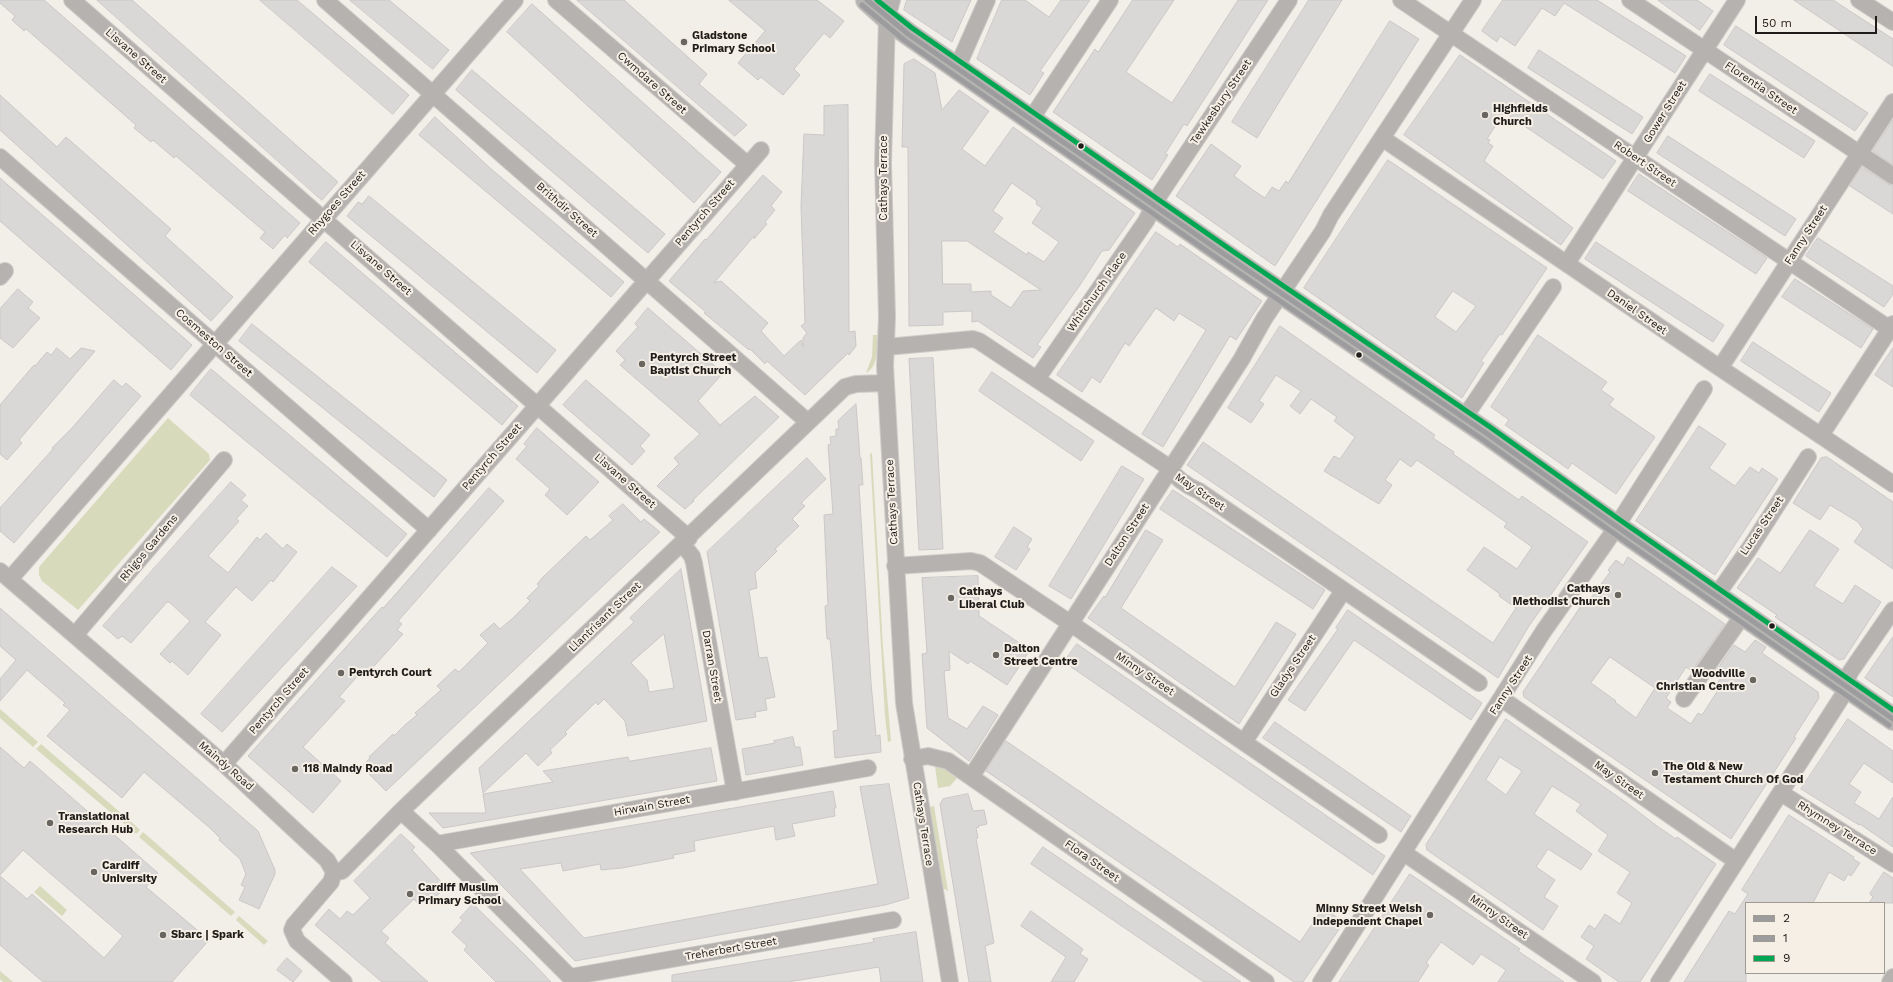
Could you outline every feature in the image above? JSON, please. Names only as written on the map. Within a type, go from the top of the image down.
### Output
[{"type":"main road","points":[[867,0],[889,9],[957,68],[1464,418],[1893,719]]},
{"type":"street","name":"Lisvane Street","points":[[72,0],[537,405],[685,541]]},
{"type":"street","name":"Brithdir Street","points":[[325,0],[808,422]]},
{"type":"street","name":"Rhygoes Street","points":[[5,575],[160,406],[515,0]]},
{"type":"street","name":"Cwmdare Street","points":[[556,0],[748,165]]},
{"type":"street","points":[[957,68],[987,0]]},
{"type":"street","points":[[1030,119],[1110,0]]},
{"type":"street","name":"Tewkesbury Street","points":[[1155,205],[1160,194],[1289,0]]},
{"type":"street","name":"Robert Street","points":[[1401,0],[1790,261],[1892,326]]},
{"type":"street","name":"Dalton Street","points":[[971,777],[1241,360],[1260,326],[1323,231],[1331,214],[1473,0]]},
{"type":"street","name":"Florentia Street","points":[[1630,0],[1893,176]]},
{"type":"street","name":"Gower Street","points":[[1567,263],[1737,0]]},
{"type":"street","points":[[1859,0],[1893,22]]},
{"type":"street","name":"Cathays Terrace","points":[[889,9],[883,163],[887,317],[885,383],[895,566],[904,703],[912,759],[950,982]]},
{"type":"street","name":"Fanny Street","points":[[1720,368],[1893,102]]},
{"type":"street","name":"Daniel Street","points":[[1382,138],[1893,484]]},
{"type":"street","name":"Pentyrch Street","points":[[224,764],[761,150]]},
{"type":"street","name":"Cosmeston Street","points":[[0,157],[429,530]]},
{"type":"street","name":"Whitchurch Place","points":[[1037,378],[1146,221],[1155,205]]},
{"type":"street","points":[[1464,418],[1553,287]]},
{"type":"street","points":[[1821,436],[1892,326]]},
{"type":"street","name":"May Street","points":[[886,347],[973,339],[979,341],[1037,378],[1164,464],[1174,477],[1190,488],[1199,491],[1343,591],[1480,683]]},
{"type":"street","name":"Llantrisant Street","points":[[334,872],[342,871],[401,812],[845,387],[856,384],[885,383]]},
{"type":"street","name":"Fanny Street","points":[[1321,982],[1502,699],[1543,632],[1616,526],[1704,389]]},
{"type":"street","name":"Lucas Street","points":[[1716,596],[1808,457]]},
{"type":"street","name":"Rhigos Gardens","points":[[75,635],[224,460]]},
{"type":"street","name":"Darran Street","points":[[685,541],[694,563],[735,792]]},
{"type":"street","name":"Minny Street","points":[[895,566],[971,561],[980,563],[1379,835]]},
{"type":"street","name":"Maindy Road","points":[[5,575],[224,764],[327,860],[334,872]]},
{"type":"street","name":"Gladys Street","points":[[1244,742],[1343,591]]},
{"type":"street","points":[[1659,982],[1843,695],[1851,671],[1893,610]]},
{"type":"street","points":[[1684,699],[1743,615]]},
{"type":"street","name":"May Street","points":[[1502,699],[1736,861]]},
{"type":"street","name":"Flora Street","points":[[912,759],[928,756],[943,759],[1266,982]]},
{"type":"street","name":"Hirwain Street","points":[[437,844],[868,768]]},
{"type":"street","name":"Rhymney Terrace","points":[[1781,793],[1893,864]]},
{"type":"street","points":[[401,812],[437,844],[573,980]]},
{"type":"street","name":"Minny Street","points":[[1404,853],[1593,982]]},
{"type":"street","points":[[334,872],[331,882],[294,925],[292,930],[297,941],[344,982]]},
{"type":"street","name":"Treherbert Street","points":[[573,980],[893,920]]},
{"type":"street","points":[[1890,982],[1893,977]]},
{"type":"green space","points":[[873,335],[877,335],[876,356],[873,366],[866,373],[872,357]]},
{"type":"green space","points":[[168,418],[209,454],[210,460],[78,610],[42,581],[39,575],[39,567]]},
{"type":"green space","points":[[872,453],[883,648],[891,741],[888,742],[885,716],[870,454]]},
{"type":"green space","points":[[0,709],[38,742],[33,747],[0,718]]},
{"type":"green space","points":[[41,744],[140,830],[136,834],[36,749]]},
{"type":"green space","points":[[935,766],[946,770],[957,778],[950,786],[938,788]]},
{"type":"green space","points":[[934,806],[948,891],[943,888],[929,807]]},
{"type":"green space","points":[[143,832],[235,912],[231,916],[139,837]]},
{"type":"green space","points":[[40,886],[67,910],[62,916],[34,892]]},
{"type":"green space","points":[[239,916],[268,941],[264,945],[236,920]]},
{"type":"green space","points":[[0,971],[13,982],[3,982],[0,979]]},
{"type":"building","points":[[0,0],[44,0],[300,223],[287,238],[285,235],[273,249],[260,238],[265,232],[176,156],[174,158],[153,140],[151,142],[134,128],[136,125],[26,29],[24,31],[12,20],[15,16],[0,3]]},
{"type":"building","points":[[97,0],[132,0],[338,182],[322,200]]},
{"type":"building","points":[[260,0],[297,0],[409,95],[393,114]]},
{"type":"building","points":[[350,0],[389,0],[449,50],[433,69]]},
{"type":"building","points":[[577,0],[624,0],[707,74],[699,84],[747,125],[735,136]]},
{"type":"building","points":[[729,0],[817,0],[844,21],[830,38],[824,33],[794,69],[800,75],[783,95],[761,77],[758,80],[738,63],[765,31]]},
{"type":"building","points":[[907,0],[971,0],[952,42],[904,10]]},
{"type":"building","points":[[1002,0],[1025,0],[1049,17],[1061,0],[1090,0],[1040,71],[1044,73],[1030,95],[977,59]]},
{"type":"building","points":[[1133,0],[1174,0],[1126,72],[1172,103],[1238,0],[1268,0],[1187,126],[1184,124],[1165,154],[1168,155],[1152,180],[1053,112],[1095,49],[1098,52]]},
{"type":"building","points":[[1309,0],[1342,0],[1257,138],[1232,122]]},
{"type":"building","points":[[1503,0],[1597,0],[1686,56],[1675,73],[1564,3],[1555,16],[1542,8],[1515,46],[1500,36],[1497,42],[1482,31]]},
{"type":"building","points":[[1658,0],[1697,0],[1713,11],[1700,30]]},
{"type":"building","points":[[1794,0],[1833,0],[1893,39],[1893,66]]},
{"type":"building","points":[[532,4],[721,172],[694,203],[507,32]]},
{"type":"building","points":[[1390,21],[1419,39],[1275,266],[1176,196],[1211,144],[1241,166],[1234,176],[1253,190],[1265,198],[1272,187],[1279,191],[1286,181],[1288,183]]},
{"type":"building","points":[[1736,26],[1868,113],[1855,131],[1724,45]]},
{"type":"building","points":[[1539,50],[1643,117],[1632,134],[1528,68]]},
{"type":"building","points":[[1460,55],[1616,161],[1603,179],[1505,113],[1503,114],[1487,139],[1490,140],[1488,143],[1493,146],[1484,161],[1573,228],[1561,245],[1404,135]]},
{"type":"building","points":[[914,59],[935,73],[942,110],[959,90],[989,111],[962,149],[985,166],[1013,127],[1135,213],[1109,250],[1102,251],[1080,285],[1037,345],[1041,347],[1033,358],[978,321],[972,322],[972,311],[943,312],[943,325],[909,326],[908,147],[902,147],[904,64]],"holes":[[[1012,183],[1037,201],[1036,204],[1042,208],[1032,223],[1059,242],[1044,262],[1028,252],[1027,255],[993,232],[1003,218],[993,211]],[[942,241],[967,241],[1041,290],[1023,291],[1011,308],[991,295],[991,291],[971,292],[971,284],[943,284]]]},
{"type":"building","points":[[472,70],[665,234],[648,253],[456,90]]},
{"type":"building","points":[[1710,74],[1815,141],[1804,158],[1699,91]]},
{"type":"building","points":[[0,95],[57,147],[66,137],[171,229],[165,236],[233,297],[211,321],[0,130]]},
{"type":"building","points":[[848,105],[849,332],[855,331],[856,346],[849,355],[848,353],[805,395],[767,361],[765,364],[750,349],[749,350],[704,313],[706,312],[669,281],[763,175],[782,192],[771,206],[775,210],[765,222],[767,224],[754,239],[754,236],[714,283],[721,281],[768,323],[761,331],[784,356],[801,340],[803,347],[803,338],[807,333],[801,326],[805,323],[801,206],[804,134],[824,135],[824,106]]},
{"type":"building","points":[[435,117],[490,168],[624,282],[611,297],[419,135]]},
{"type":"building","points":[[1893,120],[1893,165],[1873,151]]},
{"type":"building","points":[[1668,136],[1796,219],[1785,236],[1657,153]]},
{"type":"building","points":[[1388,160],[1547,268],[1502,335],[1500,334],[1481,361],[1484,363],[1462,398],[1304,288]],"holes":[[[1453,291],[1476,306],[1456,332],[1435,317]]]},
{"type":"building","points":[[1862,167],[1888,184],[1893,185],[1893,214],[1850,186]]},
{"type":"building","points":[[1639,174],[1767,258],[1756,274],[1628,191]]},
{"type":"building","points":[[0,178],[192,345],[171,370],[0,221]]},
{"type":"building","points":[[369,196],[556,350],[537,373],[347,216],[358,202],[362,204]]},
{"type":"building","points":[[1156,232],[1178,247],[1180,244],[1262,301],[1236,340],[1230,336],[1163,447],[1142,434],[1206,330],[1179,313],[1174,321],[1156,308],[1129,346],[1125,343],[1100,383],[1092,377],[1082,392],[1057,375]]},
{"type":"building","points":[[1818,238],[1893,286],[1893,294],[1884,307],[1806,256]]},
{"type":"building","points":[[326,242],[518,406],[502,425],[309,262]]},
{"type":"building","points":[[1596,242],[1724,325],[1713,342],[1585,259]]},
{"type":"building","points":[[1795,279],[1873,329],[1861,348],[1782,297]]},
{"type":"building","points":[[18,289],[33,302],[28,308],[40,318],[13,348],[0,338],[0,309]]},
{"type":"building","points":[[648,308],[723,373],[698,401],[720,425],[755,396],[779,417],[685,509],[657,486],[679,464],[674,458],[700,434],[620,365],[625,360],[616,351],[638,327],[635,324]]},
{"type":"building","points":[[252,324],[447,480],[434,497],[239,341]]},
{"type":"building","points":[[1280,326],[1435,435],[1433,438],[1454,452],[1453,454],[1519,500],[1522,496],[1588,542],[1529,626],[1498,678],[1187,465],[1203,442],[1493,643],[1516,608],[1499,596],[1500,594],[1467,570],[1484,547],[1517,569],[1532,547],[1504,527],[1507,523],[1417,460],[1411,467],[1400,459],[1385,480],[1392,485],[1379,504],[1324,471],[1334,456],[1340,459],[1355,437],[1334,421],[1337,417],[1311,399],[1300,414],[1290,406],[1301,391],[1276,375],[1259,401],[1264,404],[1251,423],[1228,408]]},
{"type":"building","points":[[1538,335],[1607,382],[1601,390],[1614,399],[1609,405],[1655,437],[1616,494],[1572,463],[1568,469],[1505,425],[1509,420],[1491,407]]},
{"type":"building","points":[[1753,342],[1831,393],[1819,412],[1741,361]]},
{"type":"building","points":[[57,348],[70,359],[81,348],[95,351],[19,440],[22,443],[7,460],[0,454],[0,405],[47,352],[51,355]]},
{"type":"building","points":[[1893,348],[1893,387],[1875,375]]},
{"type":"building","points":[[933,358],[943,549],[919,550],[909,359]]},
{"type":"building","points":[[211,369],[407,534],[387,557],[190,395]]},
{"type":"building","points":[[992,372],[1094,441],[1081,461],[979,391]]},
{"type":"building","points":[[114,380],[122,387],[126,383],[141,396],[14,543],[0,531],[0,508]]},
{"type":"building","points":[[586,380],[650,435],[640,446],[645,451],[632,465],[563,405]]},
{"type":"building","points":[[856,404],[863,485],[859,485],[871,683],[876,736],[880,735],[881,752],[835,758],[833,731],[838,730],[830,639],[827,639],[825,606],[828,605],[824,515],[833,514],[828,445],[831,444],[830,437],[836,436],[836,429],[839,429],[838,421]]},
{"type":"building","points":[[1699,426],[1726,444],[1709,468],[1735,486],[1750,467],[1759,473],[1762,468],[1778,479],[1715,575],[1636,521]]},
{"type":"building","points":[[537,428],[599,482],[567,515],[545,495],[550,489],[516,459],[527,446],[524,444]]},
{"type":"building","points":[[1827,457],[1893,502],[1893,569],[1854,542],[1863,529],[1858,522],[1830,505],[1820,520],[1793,503],[1821,458]]},
{"type":"building","points":[[807,458],[826,479],[801,503],[805,506],[792,519],[799,526],[775,549],[777,551],[755,573],[757,588],[749,590],[759,658],[767,657],[775,697],[765,699],[767,710],[755,712],[756,717],[736,720],[707,552]]},
{"type":"building","points":[[1122,466],[1144,479],[1071,599],[1049,586]]},
{"type":"building","points":[[231,482],[246,495],[241,500],[248,506],[236,519],[239,521],[208,556],[228,573],[257,537],[260,540],[266,533],[283,549],[287,544],[297,552],[273,582],[271,580],[252,601],[236,587],[205,622],[221,635],[188,675],[172,661],[170,663],[160,654],[190,621],[169,602],[167,602],[131,643],[122,636],[118,639],[103,626]]},
{"type":"building","points":[[489,488],[504,501],[398,621],[402,624],[397,630],[403,634],[366,675],[362,671],[339,697],[345,701],[303,747],[341,781],[313,813],[248,756],[382,607],[383,608]]},
{"type":"building","points":[[1173,490],[1325,590],[1313,609],[1160,509]]},
{"type":"building","points":[[623,504],[641,522],[644,519],[660,532],[386,791],[362,767],[370,758],[369,757],[393,734],[394,736],[417,715],[415,713],[441,690],[437,686],[455,669],[459,672],[488,643],[480,635],[494,623],[500,629],[513,618],[530,601],[527,598],[539,586],[537,584],[543,577],[586,536],[590,540],[613,520],[609,516]]},
{"type":"building","points":[[1014,527],[1032,539],[1027,547],[1030,549],[1016,570],[995,557]]},
{"type":"building","points":[[1146,530],[1163,540],[1121,608],[1235,687],[1276,622],[1296,634],[1239,724],[1088,618],[1104,596],[1105,597]]},
{"type":"building","points":[[1810,530],[1839,549],[1814,586],[1843,604],[1855,585],[1881,602],[1844,659],[1839,660],[1775,617],[1777,615],[1737,588],[1758,558],[1780,573]]},
{"type":"building","points":[[1628,557],[1725,624],[1692,671],[1686,667],[1666,698],[1671,702],[1667,708],[1691,724],[1698,713],[1702,715],[1720,687],[1716,685],[1723,675],[1716,671],[1734,645],[1745,652],[1755,640],[1766,647],[1762,653],[1818,692],[1819,698],[1794,737],[1796,738],[1731,839],[1524,697],[1523,692],[1585,600],[1588,602],[1610,572],[1608,570],[1616,560],[1623,565]],"holes":[[[1610,657],[1655,688],[1636,718],[1591,683]]]},
{"type":"building","points":[[332,567],[357,586],[222,732],[201,714]]},
{"type":"building","points":[[681,569],[707,721],[628,736],[625,721],[604,699],[598,705],[596,702],[565,732],[567,734],[550,750],[552,753],[538,766],[526,753],[483,793],[479,768],[634,622],[630,618]],"holes":[[[664,634],[674,688],[649,692],[647,680],[631,663]]]},
{"type":"building","points":[[978,576],[979,616],[1030,650],[1007,685],[970,661],[968,664],[949,651],[950,670],[944,671],[948,718],[967,729],[983,706],[998,715],[969,761],[927,728],[922,654],[927,653],[922,578]]},
{"type":"building","points":[[0,608],[258,831],[275,870],[275,874],[259,909],[239,900],[245,887],[241,885],[246,874],[240,859],[219,840],[220,838],[210,828],[144,772],[122,798],[47,736],[70,710],[63,705],[65,703],[27,670],[0,701],[0,679],[16,660],[0,646]]},
{"type":"building","points":[[1348,610],[1482,703],[1471,720],[1354,640],[1305,711],[1288,700],[1338,629],[1336,628]]},
{"type":"building","points":[[1893,637],[1893,697],[1865,678]]},
{"type":"building","points":[[1077,644],[1385,856],[1373,875],[1064,662]]},
{"type":"building","points":[[1506,719],[1627,803],[1657,826],[1676,839],[1677,837],[1716,864],[1640,982],[1619,982],[1586,959],[1594,946],[1581,937],[1589,925],[1595,929],[1605,914],[1620,924],[1632,903],[1617,893],[1630,872],[1598,851],[1608,835],[1576,811],[1581,804],[1552,786],[1534,814],[1592,854],[1581,870],[1548,849],[1536,867],[1555,880],[1544,897],[1558,906],[1543,930],[1427,850],[1426,845]],"holes":[[[1500,757],[1522,771],[1506,795],[1486,780]]]},
{"type":"building","points":[[1848,719],[1893,751],[1893,783],[1864,763],[1849,784],[1861,792],[1854,803],[1879,819],[1893,797],[1893,847],[1860,824],[1859,825],[1801,789]]},
{"type":"building","points":[[1275,722],[1411,816],[1401,832],[1263,738]]},
{"type":"building","points":[[793,737],[795,747],[800,747],[803,765],[746,775],[742,749],[775,743],[774,741]]},
{"type":"building","points":[[1006,741],[1300,942],[1323,908],[1344,922],[1303,982],[1294,982],[986,771]]},
{"type":"building","points":[[0,747],[24,768],[30,761],[158,873],[146,887],[209,940],[172,982],[43,982],[0,945],[0,876],[27,899],[32,894],[104,958],[123,936],[23,850],[0,875]]},
{"type":"building","points":[[711,748],[717,781],[443,828],[429,813],[486,813],[483,794],[553,782],[543,771],[628,757],[629,761]]},
{"type":"building","points":[[889,784],[909,898],[885,905],[575,961],[470,853],[833,791],[836,808],[834,808],[835,816],[792,824],[795,836],[776,840],[774,826],[694,841],[695,851],[673,855],[674,858],[622,868],[601,870],[600,864],[563,871],[561,863],[520,869],[584,938],[878,884],[860,787]]},
{"type":"building","points":[[968,794],[973,811],[984,810],[987,824],[976,828],[978,838],[976,838],[994,943],[985,946],[991,982],[969,982],[940,804],[943,799]]},
{"type":"building","points":[[1789,815],[1854,857],[1853,859],[1860,863],[1851,876],[1848,874],[1844,881],[1829,872],[1814,902],[1745,902],[1746,982],[1684,982],[1729,911],[1735,914],[1748,894],[1742,890]]},
{"type":"building","points":[[401,834],[415,847],[412,850],[446,887],[428,904],[424,900],[419,905],[414,899],[381,931],[389,938],[385,943],[428,982],[382,982],[315,925],[329,909],[340,919],[347,911],[353,915],[370,898],[354,881]]},
{"type":"building","points":[[1043,847],[1241,982],[1204,982],[1192,974],[1031,864]]},
{"type":"building","points":[[1884,872],[1893,878],[1893,903],[1870,902],[1873,897],[1870,894]]},
{"type":"building","points":[[1410,874],[1520,949],[1518,951],[1564,982],[1498,982],[1506,970],[1481,954],[1473,965],[1441,942],[1426,963],[1429,965],[1418,982],[1339,982]]},
{"type":"building","points":[[473,904],[551,982],[496,982],[464,950],[467,946],[452,932],[463,920],[460,918]]},
{"type":"building","points":[[1031,911],[1083,949],[1080,954],[1088,959],[1074,982],[1051,982],[1066,957],[1021,926]]},
{"type":"building","points":[[916,932],[923,982],[881,982],[879,967],[788,982],[672,982],[672,975],[874,942],[873,939]]},
{"type":"building","points":[[287,958],[302,971],[293,982],[277,970]]},
{"type":"transit line","name":"2","points":[[867,0],[908,34],[1224,254],[1486,433],[1616,526],[1893,719]]},
{"type":"transit line","name":"9","points":[[877,0],[912,28],[1228,248],[1490,427],[1620,520],[1893,710]]},
{"type":"transit line","name":"1","points":[[862,5],[904,40],[1220,260],[1482,439],[1612,532],[1889,725]]},
{"type":"place","name":"Gladstone Primary School","points":[[684,42]]},
{"type":"place","name":"Highfields Church","points":[[1485,115]]},
{"type":"place","name":"Pentyrch Street Baptist Church","points":[[642,364]]},
{"type":"place","name":"Cathays Methodist Church","points":[[1618,595]]},
{"type":"place","name":"Cathays Liberal Club","points":[[951,598]]},
{"type":"place","name":"Dalton Street Centre","points":[[996,655]]},
{"type":"place","name":"Pentyrch Court","points":[[341,673]]},
{"type":"place","name":"Woodville Christian Centre","points":[[1753,680]]},
{"type":"place","name":"118 Maindy Road","points":[[295,769]]},
{"type":"place","name":"The Old & New Testament Church Of God","points":[[1655,773]]},
{"type":"place","name":"Translational Research Hub","points":[[50,823]]},
{"type":"place","name":"Cardiff University","points":[[94,872]]},
{"type":"place","name":"Cardiff Muslim Primary School","points":[[410,894]]},
{"type":"place","name":"Minny Street Welsh Independent Chapel","points":[[1430,915]]},
{"type":"place","name":"Sbarc | Spark","points":[[163,935]]}]
